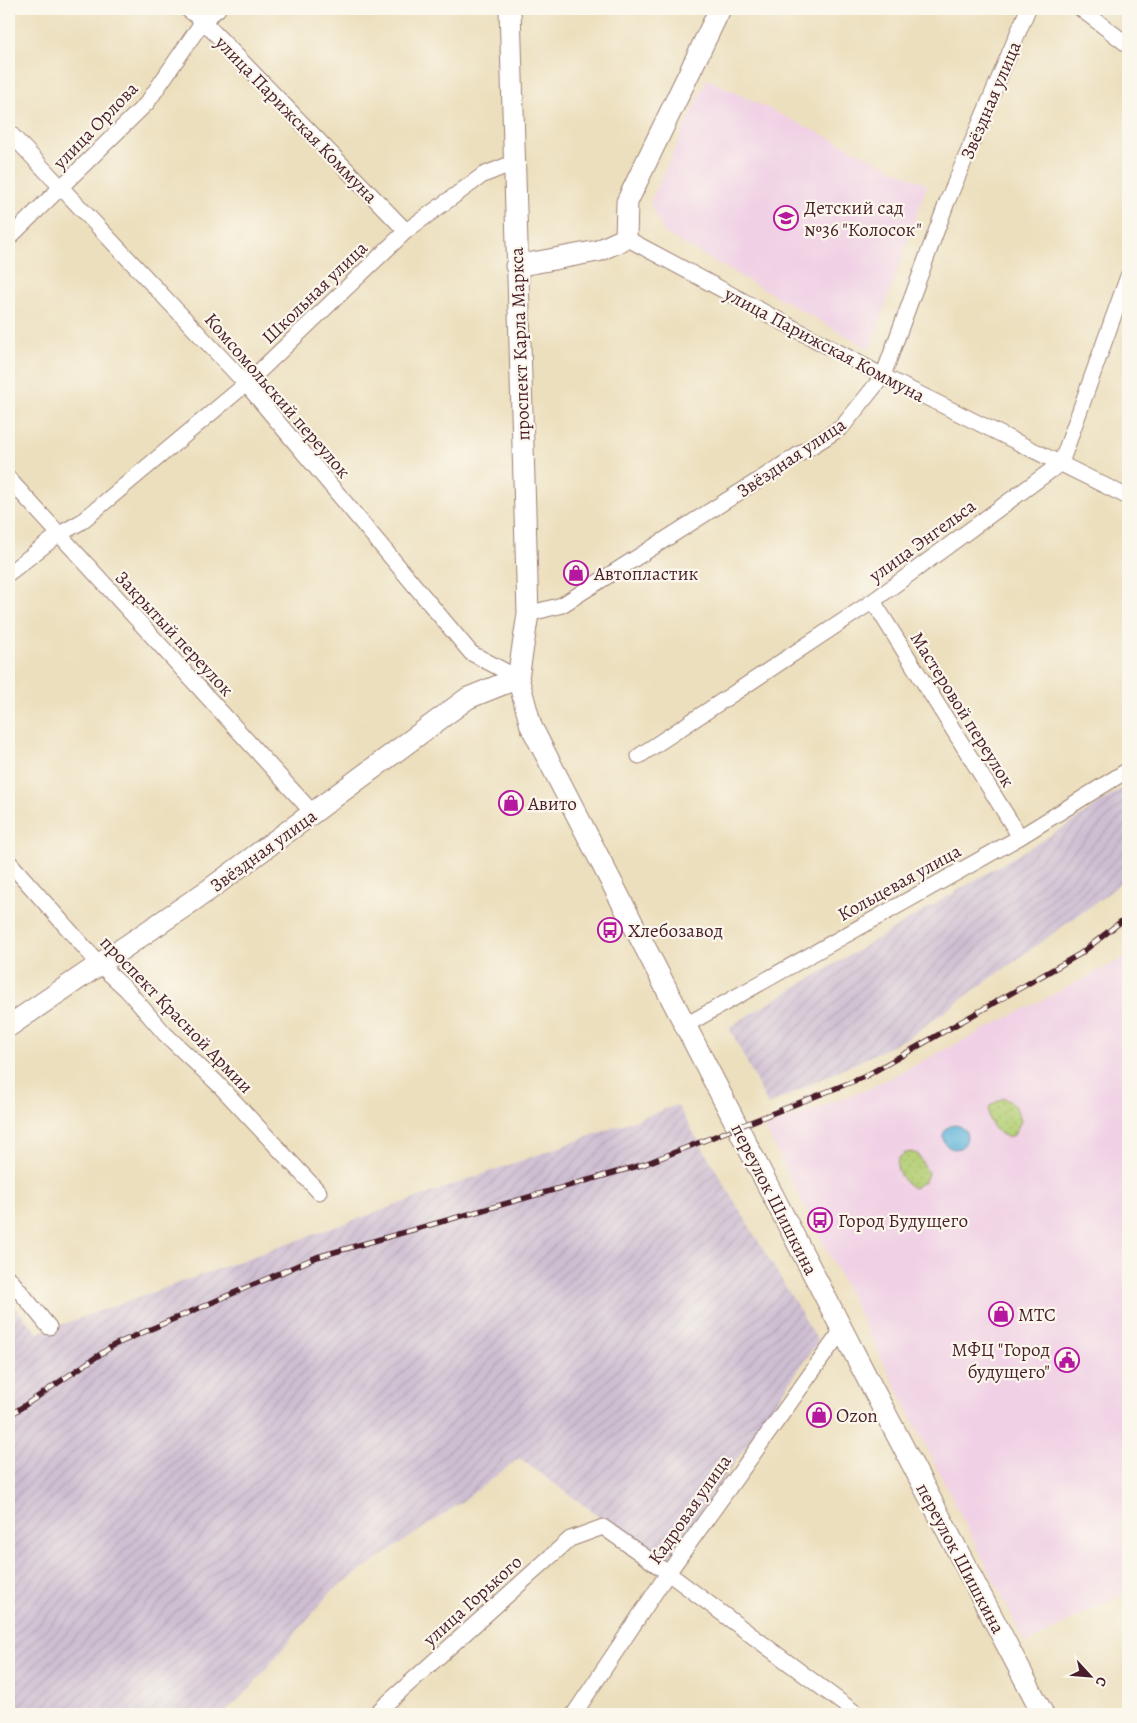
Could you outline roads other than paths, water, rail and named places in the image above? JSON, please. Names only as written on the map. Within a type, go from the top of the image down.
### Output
[{"type":"main road","name":"проспект Карла Маркса","points":[[510,9],[516,266],[528,614],[518,678]]},
{"type":"main road","points":[[516,266],[598,251],[626,238],[627,202],[720,9]]},
{"type":"main road","name":"Звёздная улица","points":[[9,1026],[210,889],[468,698],[518,678]]},
{"type":"main road","name":"переулок Шишкина","points":[[518,678],[531,726],[842,1330],[1043,1714]]},
{"type":"street","name":"улица Парижская Коммуна","points":[[187,9],[203,21],[406,231]]},
{"type":"street","name":"улица Орлова","points":[[9,238],[147,104],[203,21],[218,9]]},
{"type":"street","name":"Звёздная улица","points":[[528,614],[562,605],[842,427],[883,376],[947,202],[1028,9]]},
{"type":"street","points":[[1081,9],[1128,45]]},
{"type":"street","name":"Комсомольский переулок","points":[[9,132],[246,384],[471,653],[518,678]]},
{"type":"street","name":"Школьная улица","points":[[9,573],[58,535],[80,522],[246,384],[406,231],[483,175],[513,163]]},
{"type":"street","name":"улица Парижская Коммуна","points":[[626,238],[883,376],[1128,497]]},
{"type":"street","points":[[1061,463],[1128,276]]},
{"type":"street","name":"улица Энгельса","points":[[639,756],[873,601],[1061,463]]},
{"type":"street","name":"Закрытый переулок","points":[[9,479],[313,813]]},
{"type":"street","name":"Мастеровой переулок","points":[[873,601],[1020,837]]},
{"type":"street","name":"Кольцевая улица","points":[[686,1025],[1020,837],[1128,770]]},
{"type":"street","name":"проспект Красной Армии","points":[[9,862],[100,965],[127,990],[165,1034],[236,1103],[319,1192]]},
{"type":"street","points":[[9,1278],[49,1328]]},
{"type":"street","name":"Кадровая улица","points":[[574,1714],[668,1572],[842,1330]]},
{"type":"street","name":"улица Горького","points":[[375,1714],[570,1539],[603,1528],[668,1572]]},
{"type":"street","points":[[668,1572],[857,1714]]},
{"type":"water","points":[[955,1125],[963,1129],[967,1137],[963,1145],[955,1149],[947,1145],[943,1137],[947,1129]]},
{"type":"railway","points":[[9,1416],[114,1345],[317,1257],[645,1164],[864,1077],[1080,954],[1128,916]]},
{"type":"place","name":"Детский сад №36 \"Колосок\"","points":[[786,218]]},
{"type":"place","name":"Автопластик","points":[[576,573]]},
{"type":"place","name":"Авито","points":[[511,803]]},
{"type":"place","name":"Хлебозавод","points":[[610,930]]},
{"type":"place","name":"Город Будущего","points":[[820,1220]]},
{"type":"place","name":"МТС","points":[[1001,1314]]},
{"type":"place","name":"МФЦ \"Город будущего\"","points":[[1067,1360]]},
{"type":"place","name":"Ozon","points":[[819,1415]]}]
